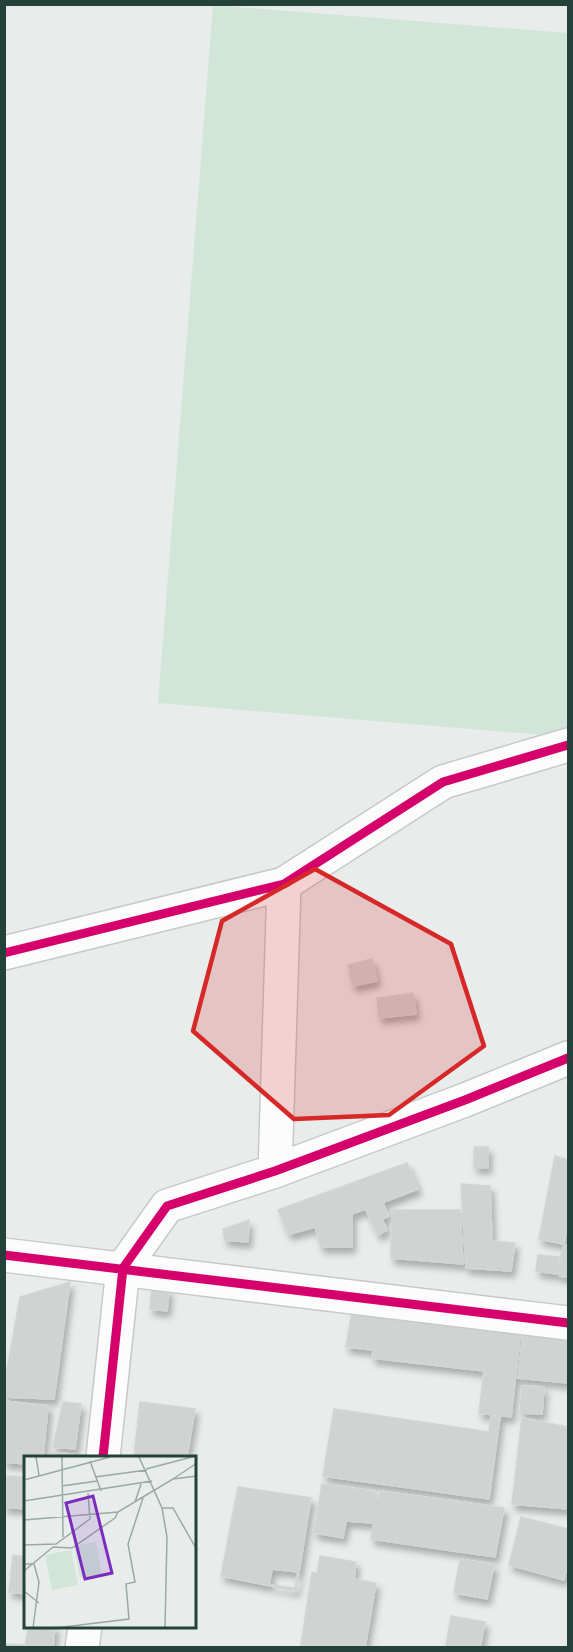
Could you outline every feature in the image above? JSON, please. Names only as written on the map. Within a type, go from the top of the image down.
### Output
[{"type":"street","points":[[4,953],[284,884],[443,782],[568,745]]},
{"type":"street","points":[[275,1171],[284,884]]},
{"type":"street","points":[[103,1456],[123,1268],[167,1206],[275,1171],[465,1100],[568,1058]]},
{"type":"street","points":[[4,1255],[568,1323]]},
{"type":"street","points":[[82,1647],[85,1628]]},
{"type":"highlighted area","points":[[315,869],[451,944],[484,1046],[389,1115],[294,1119],[193,1031],[222,921]]},
{"type":"green space","points":[[213,5],[568,33],[568,737],[158,703]]},
{"type":"building","points":[[372,959],[377,981],[353,986],[348,965]]},
{"type":"building","points":[[413,993],[416,1014],[379,1018],[377,998]]},
{"type":"building","points":[[474,1147],[488,1147],[488,1168],[474,1167]]},
{"type":"building","points":[[555,1156],[568,1160],[568,1219],[564,1244],[539,1239]]},
{"type":"building","points":[[407,1163],[418,1189],[352,1214],[352,1247],[321,1247],[315,1227],[289,1234],[278,1210]]},
{"type":"building","points":[[461,1184],[490,1186],[492,1241],[515,1243],[511,1271],[466,1268]]},
{"type":"building","points":[[383,1203],[389,1216],[382,1219],[387,1230],[378,1235],[366,1210]]},
{"type":"building","points":[[392,1210],[460,1210],[463,1264],[391,1258]]},
{"type":"building","points":[[249,1220],[248,1242],[225,1240],[223,1229]]},
{"type":"building","points":[[564,1245],[568,1245],[568,1277],[559,1276]]},
{"type":"building","points":[[538,1255],[559,1257],[557,1274],[536,1271]]},
{"type":"building","points":[[70,1282],[54,1399],[4,1397],[20,1297]]},
{"type":"building","points":[[152,1288],[169,1290],[167,1311],[150,1309]]},
{"type":"building","points":[[353,1305],[521,1328],[511,1417],[479,1413],[484,1371],[372,1358],[373,1350],[346,1347]]},
{"type":"building","points":[[523,1333],[568,1339],[568,1383],[518,1378]]},
{"type":"building","points":[[522,1386],[544,1387],[542,1414],[520,1413]]},
{"type":"building","points":[[4,1401],[48,1406],[43,1456],[24,1456],[24,1464],[4,1462]]},
{"type":"building","points":[[63,1402],[81,1404],[75,1449],[53,1447]]},
{"type":"building","points":[[140,1402],[195,1409],[187,1456],[134,1456]]},
{"type":"building","points":[[334,1409],[489,1432],[491,1416],[500,1417],[489,1499],[323,1476]]},
{"type":"building","points":[[522,1418],[568,1427],[568,1509],[512,1504]]},
{"type":"building","points":[[51,1453],[74,1454],[73,1456],[51,1456]]},
{"type":"building","points":[[4,1476],[24,1477],[24,1509],[4,1507]]},
{"type":"building","points":[[322,1484],[377,1492],[372,1523],[346,1521],[343,1538],[314,1533]]},
{"type":"building","points":[[238,1487],[311,1498],[296,1591],[221,1576]],"holes":[[[272,1569],[298,1572],[295,1588],[269,1585]]]},
{"type":"building","points":[[380,1491],[504,1508],[495,1557],[371,1539]]},
{"type":"building","points":[[521,1517],[568,1529],[568,1561],[564,1580],[509,1565]]},
{"type":"building","points":[[13,1555],[24,1557],[24,1594],[9,1592]]},
{"type":"building","points":[[320,1556],[356,1562],[354,1579],[376,1583],[365,1648],[316,1648],[301,1645],[312,1572],[317,1574]]},
{"type":"building","points":[[460,1559],[494,1565],[487,1599],[454,1593]]},
{"type":"building","points":[[451,1616],[485,1622],[480,1648],[446,1646]]},
{"type":"building","points":[[29,1628],[55,1628],[53,1648],[4,1648],[4,1644],[25,1645]]},
{"type":"cycle path","points":[[4,953],[284,884],[443,782],[568,745]]},
{"type":"cycle path","points":[[103,1456],[123,1268],[167,1206],[275,1171],[465,1100],[568,1058]]},
{"type":"cycle path","points":[[4,1255],[568,1323]]}]
